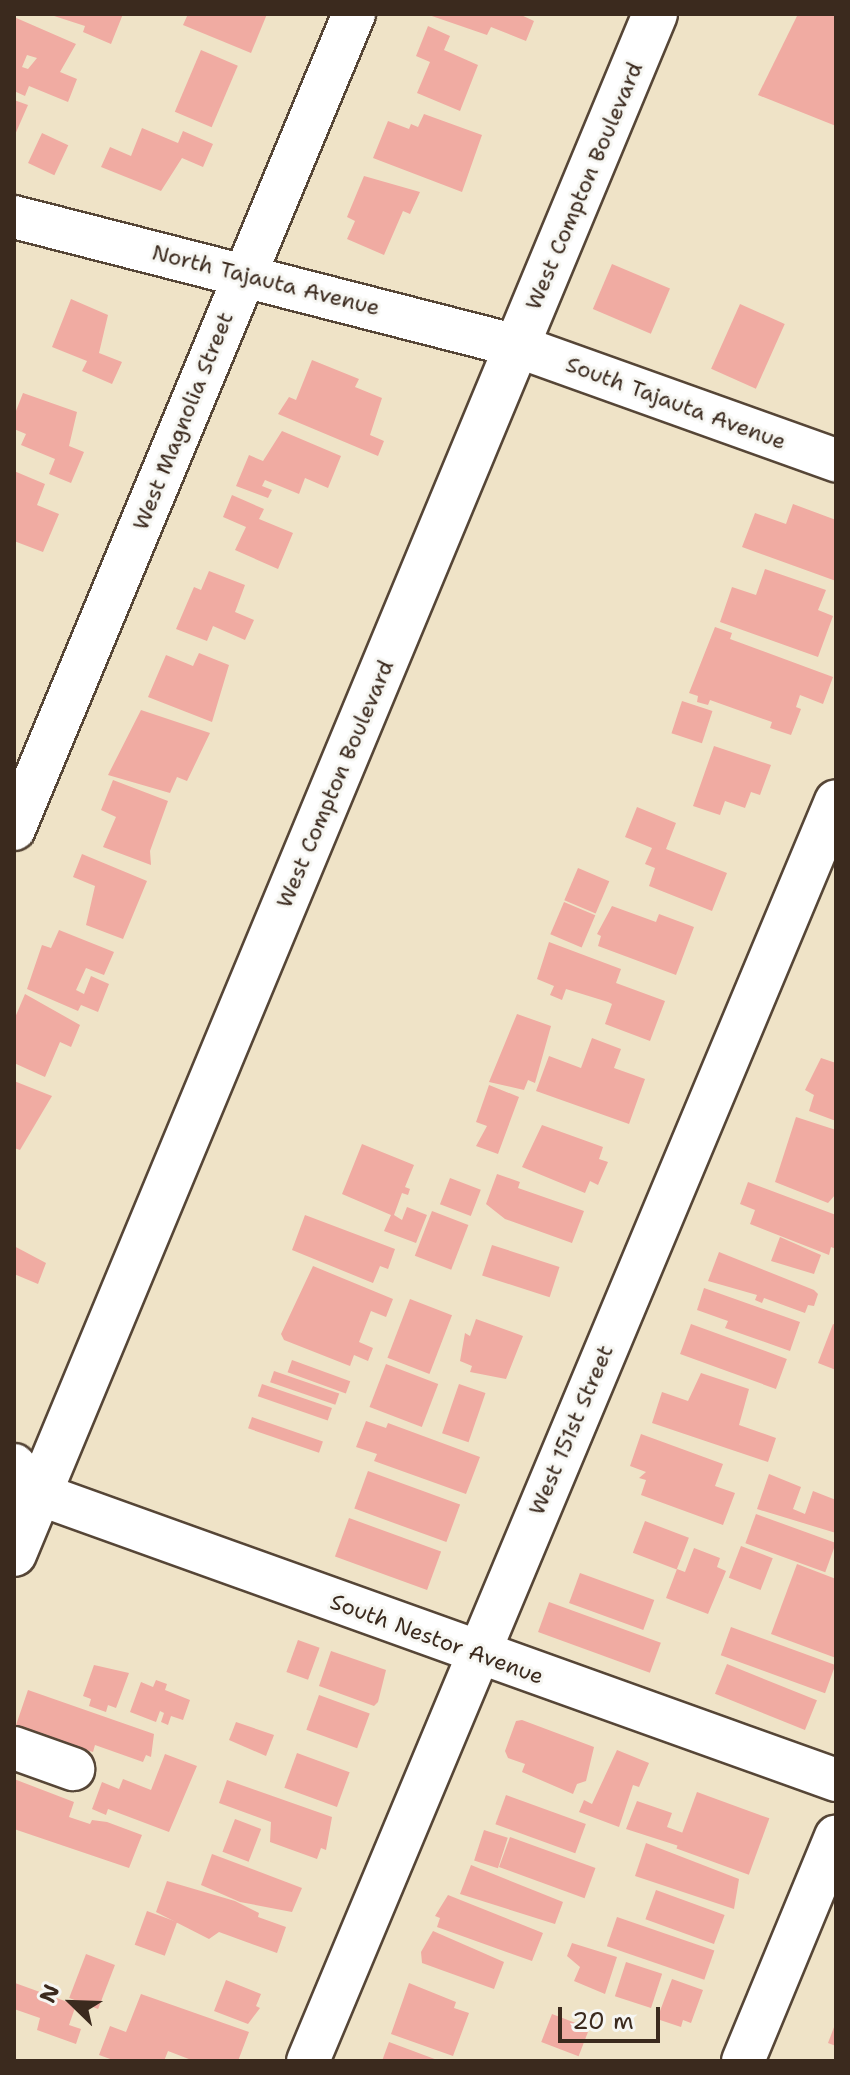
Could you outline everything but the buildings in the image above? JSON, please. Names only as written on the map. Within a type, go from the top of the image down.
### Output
[{"type":"main road","name":"West Compton Boulevard","points":[[16,1544],[27,1480],[517,346],[655,14]]},
{"type":"street","name":"West Magnolia Street","points":[[14,829],[243,273],[354,14]]},
{"type":"street","name":"North Tajauta Avenue","points":[[14,217],[243,273],[517,346]]},
{"type":"street","name":"South Tajauta Avenue","points":[[517,346],[836,460]]},
{"type":"street","name":"West 151st Street","points":[[308,2061],[836,801]]},
{"type":"street","name":"South Nestor Avenue","points":[[27,1480],[477,1654],[836,1780]]},
{"type":"street","points":[[14,1748],[73,1769]]},
{"type":"street","points":[[743,2061],[836,1837]]}]
